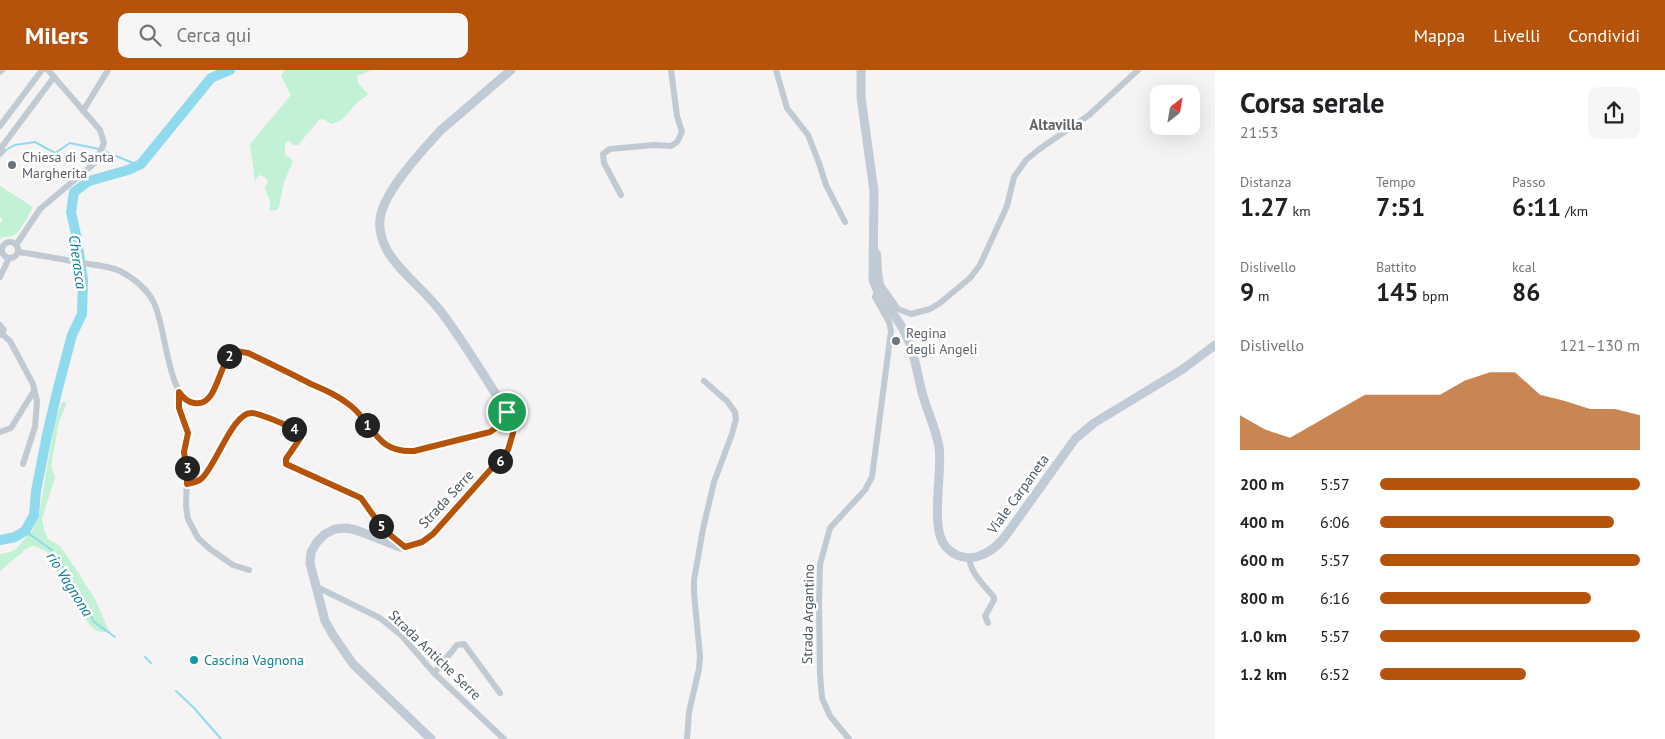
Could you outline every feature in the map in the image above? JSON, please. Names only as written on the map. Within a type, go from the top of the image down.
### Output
[{"type":"main road","name":"Strada Serre","points":[[405,547],[422,542],[433,534],[504,456],[510,445],[513,433],[512,423],[507,412],[442,313],[388,252],[382,239],[380,225],[382,212],[388,197],[431,141],[441,130],[511,70]]},
{"type":"main road","points":[[861,70],[861,98],[874,191],[873,280],[877,292],[903,328],[908,339],[923,397],[939,444],[937,526],[940,538],[946,547],[958,555],[970,557]]},
{"type":"main road","name":"Viale Carpaneta","points":[[970,557],[985,554],[996,547],[1075,439],[1094,423],[1183,369],[1215,345]]},
{"type":"main road","points":[[405,547],[392,545],[356,530],[346,528],[334,530],[324,534],[316,542],[311,552],[310,563],[325,622],[353,664],[431,739]]},
{"type":"street","points":[[0,126],[42,70]]},
{"type":"street","points":[[83,111],[108,70]]},
{"type":"street","points":[[621,195],[604,163],[603,154],[610,149],[654,145],[671,146],[681,136],[682,132],[677,116],[671,70]]},
{"type":"street","points":[[776,70],[787,108],[808,135],[829,192],[845,222]]},
{"type":"street","points":[[872,248],[878,254],[878,272],[881,286],[898,309],[911,314],[935,306],[970,278],[980,265],[1008,206],[1014,176],[1026,160],[1089,115],[1138,70]]},
{"type":"street","points":[[1,153],[2,148],[53,73],[100,130],[104,139],[102,150],[92,167],[40,208],[16,245]]},
{"type":"street","points":[[12,242],[16,245],[18,252],[14,258],[4,256],[1,249],[7,243],[12,242]]},
{"type":"street","points":[[18,252],[92,264],[121,272],[137,282],[149,295],[158,310],[174,384],[187,401],[199,404],[204,402],[212,393],[229,356],[236,351],[241,351],[340,398],[358,413],[380,441],[392,448],[406,451],[423,449],[490,432],[497,427],[507,412]]},
{"type":"street","points":[[0,277],[9,258]]},
{"type":"street","name":"Strada Argantino","points":[[849,739],[830,716],[822,698],[818,604],[820,564],[830,528],[865,490],[872,477],[891,331],[889,322],[875,297],[877,292]]},
{"type":"street","points":[[0,325],[4,328],[1,334],[10,342],[33,384],[36,402],[35,427],[23,464]]},
{"type":"street","points":[[687,739],[689,712],[700,662],[694,593],[696,572],[703,529],[714,482],[736,419],[735,412],[728,401],[704,381]]},
{"type":"street","points":[[0,432],[11,428],[34,391]]},
{"type":"street","points":[[179,392],[179,408],[188,433],[184,452],[187,474],[186,507],[188,520],[198,538],[233,565],[249,570]]},
{"type":"street","points":[[187,484],[201,479],[208,472],[233,427],[244,416],[252,413],[299,431],[301,437],[286,459],[286,464],[361,498],[383,529],[405,547]]},
{"type":"street","points":[[970,557],[971,568],[994,597],[985,616],[988,622]]},
{"type":"street","name":"Strada Antiche Serre","points":[[315,586],[380,618],[402,636],[434,673],[504,739]]},
{"type":"street","points":[[434,673],[457,645],[464,644],[500,693]]},
{"type":"green space","points":[[285,70],[372,70],[357,76],[358,83],[368,94],[344,118],[332,124],[323,119],[319,120],[298,145],[294,145],[289,141],[285,143],[285,154],[293,161],[284,182],[279,207],[277,210],[270,211],[270,200],[265,189],[268,181],[260,175],[255,182],[250,144],[291,95],[281,76]]},
{"type":"green space","points":[[0,186],[33,207],[15,234],[0,239],[0,224],[3,219],[0,218]]},
{"type":"green space","points":[[62,402],[67,402],[59,422],[51,466],[55,477],[42,519],[44,530],[48,539],[60,546],[75,568],[95,599],[111,632],[94,630],[58,574],[50,555],[44,550],[34,546],[26,549],[0,571],[0,554],[16,549],[32,530],[39,515],[55,420]]},
{"type":"waterway","name":"Cherasca","points":[[0,540],[15,537],[25,531],[34,515],[36,491],[58,388],[72,335],[82,314],[83,280],[71,212],[74,192],[89,181],[128,170],[141,164],[211,78],[230,70]]},
{"type":"waterway","points":[[6,150],[15,145],[35,142],[55,153],[70,143],[99,149],[138,165]]},
{"type":"waterway","name":"rio Vagnona","points":[[25,531],[52,550],[74,584],[94,622],[115,637]]},
{"type":"waterway","points":[[145,657],[151,663]]},
{"type":"waterway","name":"rio Vagnona","points":[[176,691],[194,708],[221,739]]},
{"type":"place","name":"Chiesa di Santa Margherita","points":[[12,165]]},
{"type":"place","name":"Regina degli Angeli","points":[[896,341]]},
{"type":"place","name":"Cascina Vagnona","points":[[194,660]]},
{"type":"district","name":"Altavilla","points":[[1056,124]]},
{"type":"route","points":[[236,351],[241,351],[340,398],[353,407],[380,441],[392,448],[406,451],[423,449],[490,432],[497,427],[507,412],[511,419],[513,433],[510,445],[504,456],[433,534],[422,542],[405,547],[383,529],[361,498],[322,482],[286,464],[286,459],[301,438],[299,431],[252,413],[248,413],[233,427],[208,472],[201,479],[187,484],[184,452],[188,433],[179,408],[179,392],[187,401],[199,404],[204,402],[212,393],[229,356],[236,351]]}]
